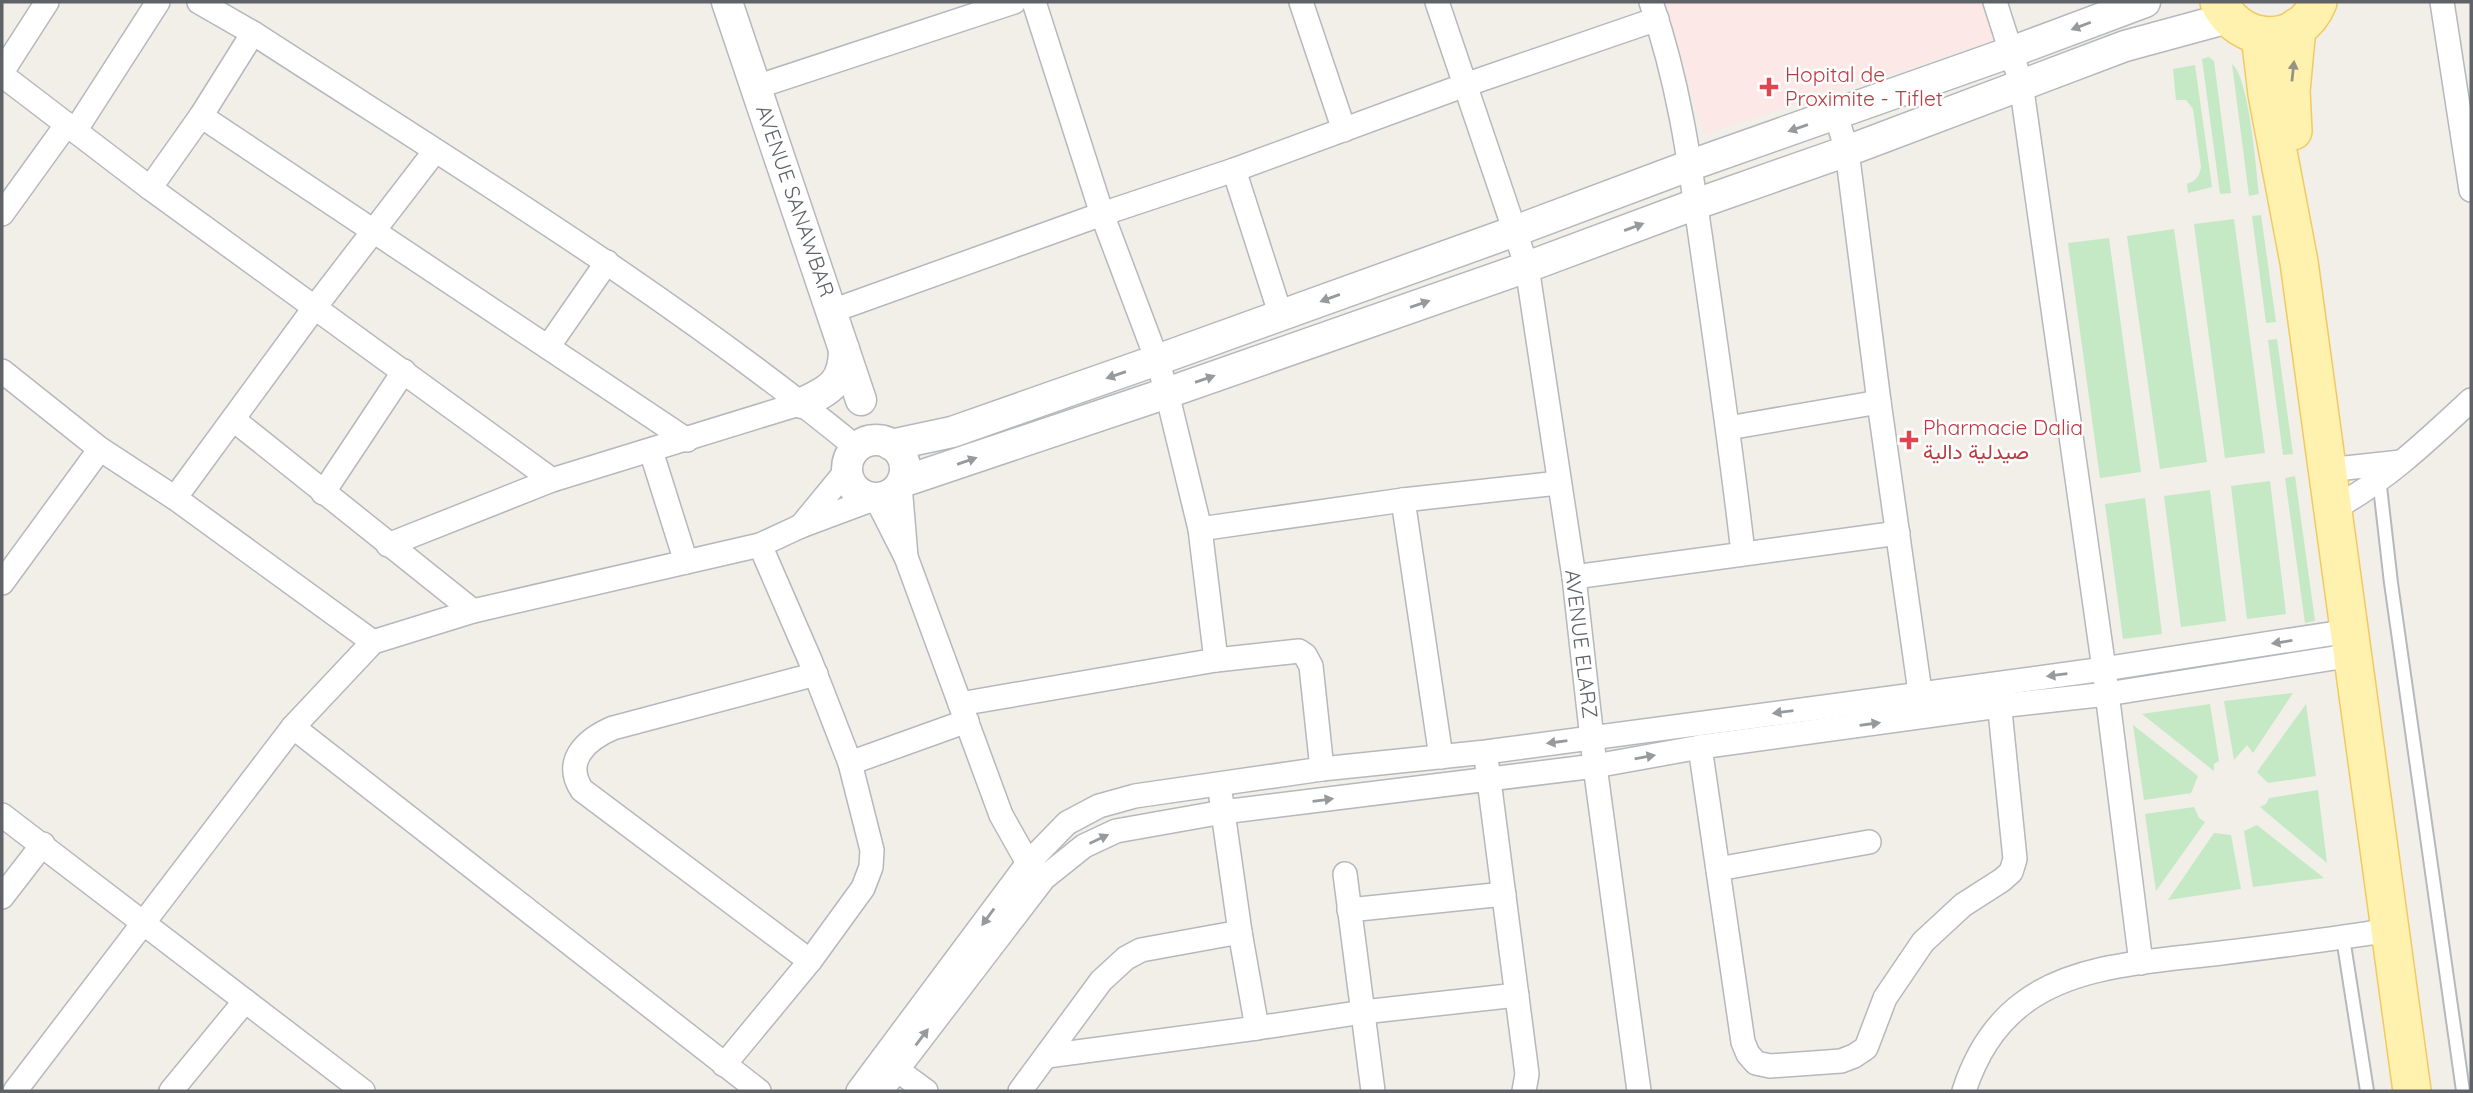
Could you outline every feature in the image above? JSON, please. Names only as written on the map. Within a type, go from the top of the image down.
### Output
[{"type":"main road","points":[[2223,10],[2242,29],[2260,36],[2286,33],[2308,15]]},
{"type":"main road","points":[[2299,262],[2291,91],[2308,15]]},
{"type":"main road","points":[[2260,36],[2267,94],[2299,262],[2413,1091]]},
{"type":"street","points":[[47,2],[2,74],[150,188],[552,480]]},
{"type":"street","points":[[2,214],[71,127],[158,2]]},
{"type":"street","points":[[199,2],[253,33],[607,262],[868,450],[898,450],[905,465],[893,488],[906,557],[1001,815],[1036,870]]},
{"type":"street","name":"AVENUE SANAWBAR","points":[[727,2],[861,400],[874,430],[868,450]]},
{"type":"street","points":[[756,87],[1014,2]]},
{"type":"street","points":[[1034,2],[1102,214],[1167,393],[1200,529],[1216,660]]},
{"type":"street","points":[[1301,2],[1344,130]]},
{"type":"street","name":"AVENUE ELARZ","points":[[1437,2],[1527,267],[1574,577],[1595,766],[1639,1091]]},
{"type":"street","points":[[1995,2],[2021,83],[2104,669],[2141,963]]},
{"type":"street","points":[[801,526],[868,450],[952,432],[1280,316],[1691,164],[1836,115],[2144,2]]},
{"type":"street","points":[[2442,2],[2471,190]]},
{"type":"street","points":[[832,311],[1344,130],[1654,10],[1676,85],[1691,164],[1743,553]]},
{"type":"street","points":[[15,1091],[293,727],[373,642],[473,611],[760,545],[893,488],[1527,267],[2223,10]]},
{"type":"street","points":[[150,188],[201,116],[253,33]]},
{"type":"street","points":[[1836,115],[1847,151],[1920,692]]},
{"type":"street","points":[[201,116],[687,440]]},
{"type":"street","points":[[175,498],[315,307],[435,151]]},
{"type":"street","points":[[1234,170],[1280,316]]},
{"type":"street","points":[[548,347],[607,262]]},
{"type":"street","points":[[388,545],[552,480],[802,403],[822,394],[835,383],[844,367],[845,349]]},
{"type":"street","points":[[2,371],[100,449],[175,498],[373,642]]},
{"type":"street","points":[[323,493],[404,371]]},
{"type":"street","points":[[2327,470],[2377,472],[2401,462],[2471,400]]},
{"type":"street","points":[[1728,428],[1879,402]]},
{"type":"street","points":[[234,420],[473,611]]},
{"type":"street","points":[[2,583],[100,449]]},
{"type":"street","points":[[868,450],[854,488],[860,493],[893,488]]},
{"type":"street","points":[[652,451],[686,562]]},
{"type":"street","points":[[2333,509],[2365,492],[2377,472]]},
{"type":"street","points":[[1200,529],[1403,500],[1559,482]]},
{"type":"street","points":[[1403,500],[1441,757]]},
{"type":"street","points":[[1574,577],[1898,533]]},
{"type":"street","points":[[724,1065],[810,961],[863,888],[871,867],[872,850],[850,763],[816,674],[760,545]]},
{"type":"street","points":[[1036,870],[1115,831],[1223,812],[1595,766],[1700,747],[1833,717],[1920,692],[2351,643]]},
{"type":"street","points":[[859,1091],[890,1064],[1036,870],[1067,823],[1099,806],[1135,796],[1322,769],[1486,752],[1593,736],[1999,706],[2107,694],[2351,643]]},
{"type":"street","points":[[850,763],[964,712],[1216,660],[1299,651],[1305,654],[1311,666],[1322,769]]},
{"type":"street","points":[[810,961],[582,790],[573,771],[587,743],[613,727],[816,674]]},
{"type":"street","points":[[1700,747],[1743,1042],[1748,1054],[1756,1063],[1770,1066],[1842,1060],[1866,1048],[1885,998],[1923,942],[1963,905],[2011,872],[2015,859],[1997,682]]},
{"type":"street","points":[[293,727],[759,1091]]},
{"type":"street","points":[[1486,752],[1527,1074],[1524,1091]]},
{"type":"street","points":[[1219,784],[1257,1028]]},
{"type":"street","points":[[2,815],[363,1091]]},
{"type":"street","points":[[1718,869],[1869,842]]},
{"type":"street","points":[[2,897],[43,844]]},
{"type":"street","points":[[1345,874],[1373,1091]]},
{"type":"street","points":[[1349,910],[1504,894]]},
{"type":"street","points":[[1965,1091],[1981,1050],[2001,1022],[2023,1002],[2055,984],[2098,970],[2141,963],[2390,930]]},
{"type":"street","points":[[1020,1091],[1101,981],[1126,958],[1141,950],[1240,932]]},
{"type":"street","points":[[1047,1056],[1363,1012],[1517,995]]},
{"type":"street","points":[[171,1091],[245,1001]]},
{"type":"street","points":[[881,1091],[890,1064]]},
{"type":"street","points":[[890,1064],[926,1091]]},
{"type":"lane","points":[[2377,472],[2463,1091]]},
{"type":"lane","points":[[2343,938],[2367,1091]]},
{"type":"shaded area","name":"Hopital de Proximite - Tiflet","points":[[1661,2],[1984,2],[1996,40],[1704,134]]},
{"type":"green space","points":[[2209,57],[2214,61],[2231,193],[2220,194],[2202,59]]},
{"type":"green space","points":[[2232,64],[2243,86],[2254,145],[2259,194],[2249,196]]},
{"type":"green space","points":[[2195,65],[2212,187],[2188,193],[2187,184],[2197,178],[2201,167],[2193,109],[2186,100],[2176,100],[2173,69]]},
{"type":"green space","points":[[2261,215],[2276,322],[2266,323],[2252,216]]},
{"type":"green space","points":[[2234,219],[2265,453],[2225,458],[2194,224]]},
{"type":"green space","points":[[2174,229],[2207,462],[2160,469],[2127,236]]},
{"type":"green space","points":[[2109,238],[2141,472],[2100,478],[2068,243]]},
{"type":"green space","points":[[2277,339],[2293,454],[2283,455],[2268,340]]},
{"type":"green space","points":[[2295,476],[2315,621],[2305,623],[2285,478]]},
{"type":"green space","points":[[2270,481],[2286,614],[2247,619],[2231,486]]},
{"type":"green space","points":[[2210,490],[2226,621],[2181,627],[2164,496]]},
{"type":"green space","points":[[2145,498],[2162,634],[2123,639],[2105,504]]},
{"type":"green space","points":[[2293,693],[2253,753],[2247,745],[2234,760],[2224,701]]},
{"type":"green space","points":[[2210,704],[2219,761],[2214,764],[2214,771],[2142,714]]},
{"type":"green space","points":[[2306,704],[2316,776],[2268,783],[2257,772]]},
{"type":"green space","points":[[2133,725],[2198,776],[2191,793],[2144,800]]},
{"type":"green space","points":[[2318,790],[2327,863],[2260,807],[2266,804],[2269,798]]},
{"type":"green space","points":[[2194,807],[2199,818],[2205,822],[2156,891],[2145,814]]},
{"type":"green space","points":[[2257,825],[2324,878],[2253,887],[2244,831]]},
{"type":"green space","points":[[2214,833],[2231,835],[2241,889],[2168,900]]},
{"type":"place","name":"Hopital de Proximite - Tiflet","points":[[1769,87]]},
{"type":"place","name":"Pharmacie Dalia صيدلية دالية","points":[[1909,440]]}]
